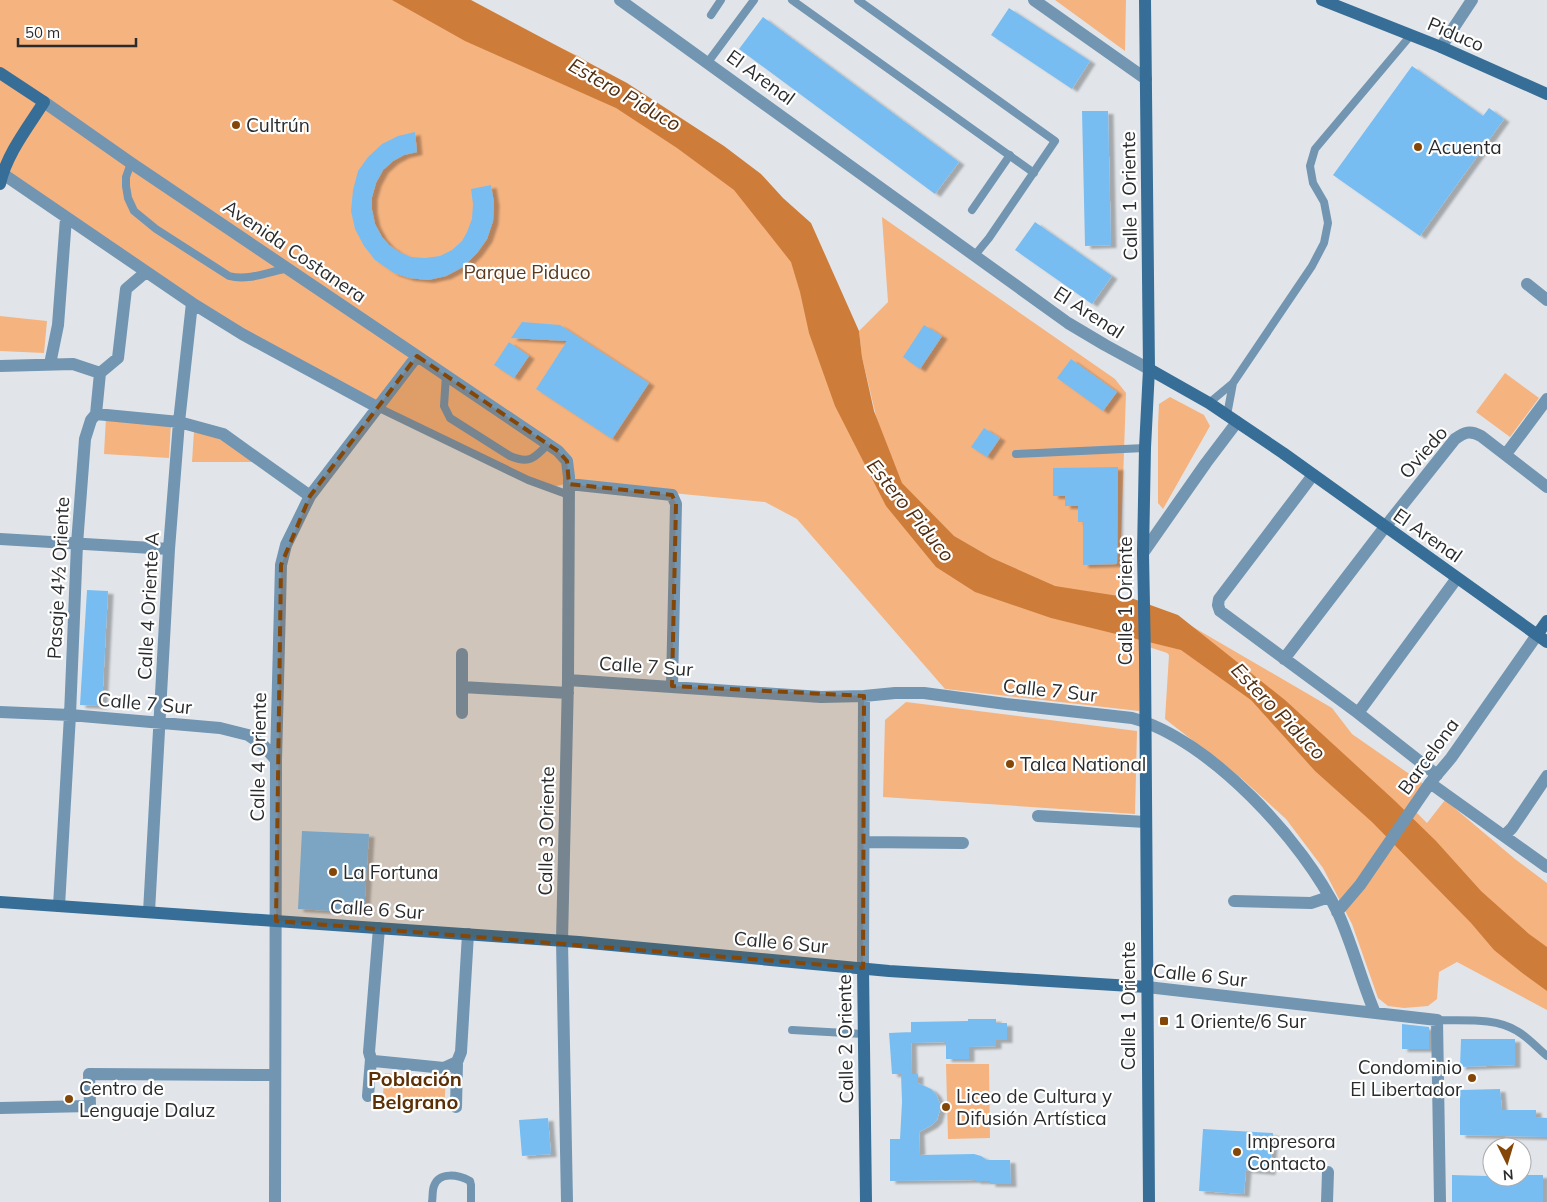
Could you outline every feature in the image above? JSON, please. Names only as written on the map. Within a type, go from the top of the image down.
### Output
[{"type":"street","name":"El Arenal","points":[[620,0],[1068,322],[1232,418],[1542,638]]},
{"type":"street","points":[[1034,0],[1146,79]]},
{"type":"street","name":"Calle 1 Oriente","points":[[1145,0],[1149,369],[1145,448],[1143,592],[1149,1202]]},
{"type":"street","name":"Piduco","points":[[1322,0],[1411,35],[1547,94]]},
{"type":"street","points":[[1441,48],[1472,0]]},
{"type":"street","name":"Avenida Costanera","points":[[0,73],[548,444],[567,461]]},
{"type":"street","points":[[44,102],[16,147],[1,177],[242,334],[377,407]]},
{"type":"street","points":[[50,364],[58,325],[66,218]]},
{"type":"street","points":[[0,366],[74,364],[100,373],[118,358],[126,289],[146,272]]},
{"type":"street","points":[[1527,284],[1547,300]]},
{"type":"street","name":"Calle 4 Oriente A","points":[[149,912],[169,549],[179,422],[192,303]]},
{"type":"street","name":"Calle 4 Oriente","points":[[275,1202],[276,760],[281,566],[286,546],[310,496],[418,356]]},
{"type":"street","name":"Pasaje 4½ Oriente","points":[[59,906],[85,438],[91,420],[96,414],[100,373]]},
{"type":"street","points":[[1506,454],[1547,399]]},
{"type":"street","points":[[96,414],[179,422],[223,434],[310,496]]},
{"type":"street","points":[[1143,553],[1206,463],[1232,418]]},
{"type":"street","name":"Oviedo","points":[[1385,528],[1455,439],[1472,431],[1506,454],[1547,487]]},
{"type":"street","name":"Calle 3 Oriente","points":[[567,461],[569,490],[568,686],[562,941],[567,1202]]},
{"type":"street","points":[[1313,475],[1219,600],[1220,611],[1358,713],[1433,779],[1504,836],[1547,867]]},
{"type":"street","points":[[569,490],[672,495],[676,504],[672,686]]},
{"type":"street","points":[[1284,659],[1385,528]]},
{"type":"street","points":[[0,539],[169,549]]},
{"type":"street","points":[[1358,713],[1456,578]]},
{"type":"street","name":"Barcelona","points":[[1337,912],[1360,886],[1433,779],[1542,638],[1547,621]]},
{"type":"street","points":[[462,654],[462,713]]},
{"type":"street","name":"Calle 7 Sur","points":[[462,687],[672,686],[821,696],[924,693],[1145,721],[1167,732],[1200,753],[1239,786],[1282,829],[1309,862],[1349,937],[1364,986],[1375,1013]]},
{"type":"street","name":"Calle 2 Oriente","points":[[864,696],[863,968],[866,1202]]},
{"type":"street","name":"Calle 7 Sur","points":[[0,712],[70,715],[220,728],[248,735],[263,744],[276,760]]},
{"type":"street","points":[[1504,836],[1512,828],[1547,776]]},
{"type":"street","points":[[1038,816],[1146,822]]},
{"type":"street","points":[[864,842],[963,843]]},
{"type":"street","points":[[1234,901],[1311,903],[1329,897]]},
{"type":"street","name":"Calle 6 Sur","points":[[0,902],[468,934],[863,968],[1147,987],[1437,1020]]},
{"type":"street","points":[[368,1096],[371,1059],[369,1052],[379,928]]},
{"type":"street","points":[[456,1107],[457,1062],[461,1052],[468,934]]},
{"type":"street","points":[[1437,1020],[1440,1202]]},
{"type":"street","points":[[371,1059],[374,1061],[444,1068],[457,1062]]},
{"type":"street","points":[[0,1108],[90,1106],[89,1074],[275,1075]]},
{"type":"street","points":[[1328,1172],[1328,1202]]},
{"type":"lane","points":[[711,15],[721,0]]},
{"type":"lane","points":[[708,62],[754,0]]},
{"type":"lane","points":[[792,0],[1034,172]]},
{"type":"lane","points":[[858,0],[1056,141],[989,238],[975,255]]},
{"type":"lane","points":[[1209,403],[1233,383],[1312,266],[1324,243],[1328,224],[1324,202],[1314,183],[1310,166],[1315,149],[1411,35]]},
{"type":"lane","points":[[972,210],[1010,155]]},
{"type":"lane","points":[[131,163],[126,177],[128,198],[134,211],[156,229],[229,276],[236,278],[254,276],[288,268]]},
{"type":"lane","points":[[446,375],[444,406],[450,418],[510,456],[520,460],[533,458],[548,444]]},
{"type":"lane","points":[[1232,418],[1233,383]]},
{"type":"lane","points":[[377,407],[528,480],[569,490]]},
{"type":"lane","points":[[1016,454],[1145,448]]},
{"type":"lane","name":"Calle 6 Sur","points":[[1437,1020],[1485,1021],[1506,1025],[1519,1032],[1547,1056]]},
{"type":"lane","points":[[792,1030],[864,1034]]},
{"type":"lane","points":[[432,1202],[433,1188],[436,1182],[441,1177],[446,1176],[462,1177],[470,1181],[471,1202]]},
{"type":"highlighted area","points":[[417,356],[558,451],[567,461],[569,484],[672,495],[676,504],[672,686],[864,696],[863,968],[276,921],[281,565],[310,496]]},
{"type":"green space","name":"Parque Piduco","points":[[0,0],[460,0],[578,56],[684,123],[751,172],[909,506],[962,550],[915,502],[892,469],[881,437],[862,357],[859,331],[888,302],[882,217],[1115,379],[1126,393],[1119,599],[1181,620],[1332,708],[1352,734],[1428,787],[1409,805],[1427,823],[1445,800],[1515,859],[1547,883],[1547,1010],[1457,962],[1439,972],[1437,999],[1428,1006],[1404,1008],[1388,1006],[1378,998],[1352,924],[1323,868],[1286,819],[1241,778],[1165,719],[1169,655],[1167,653],[1140,644],[1139,711],[945,689],[797,519],[765,502],[570,483],[556,486],[528,480],[377,407],[196,302],[0,171]]},
{"type":"green space","points":[[1055,0],[1126,0],[1125,51]]},
{"type":"green space","points":[[0,316],[47,321],[44,353],[0,351]]},
{"type":"green space","points":[[1505,373],[1539,398],[1510,437],[1476,412]]},
{"type":"green space","points":[[1170,397],[1204,415],[1210,426],[1163,509],[1158,503],[1159,404]]},
{"type":"green space","points":[[106,417],[171,424],[169,458],[104,454]]},
{"type":"green space","points":[[194,431],[228,440],[254,462],[192,462]]},
{"type":"green space","name":"Talca National","points":[[906,702],[1137,731],[1135,814],[883,797],[885,720]]},
{"type":"green space","points":[[946,1064],[989,1064],[990,1138],[948,1139]]},
{"type":"green space","points":[[385,1073],[446,1078],[444,1109],[382,1104]]},
{"type":"water","name":"Estero Piduco","points":[[392,0],[471,0],[627,83],[724,146],[761,174],[783,198],[811,223],[859,331],[862,357],[874,411],[902,483],[954,536],[992,558],[1055,586],[1131,598],[1178,615],[1285,700],[1394,800],[1436,841],[1481,891],[1529,934],[1547,947],[1547,991],[1494,950],[1471,923],[1372,822],[1315,771],[1251,700],[1181,650],[1051,618],[975,592],[936,567],[886,506],[835,406],[809,333],[791,262],[734,190],[677,148],[616,108],[465,41]]},
{"type":"building","points":[[1009,8],[1090,61],[1072,89],[991,35]]},
{"type":"building","points":[[763,17],[959,162],[935,194],[739,49]]},
{"type":"building","name":"Acuenta","points":[[1412,66],[1483,116],[1489,108],[1504,119],[1420,236],[1333,175]]},
{"type":"building","points":[[1082,111],[1108,111],[1111,245],[1085,246]]},
{"type":"building","points":[[415,132],[417,152],[404,155],[393,161],[383,170],[376,183],[372,197],[375,224],[389,245],[411,257],[440,256],[452,250],[462,241],[467,232],[472,219],[471,189],[491,185],[494,203],[493,221],[487,239],[477,253],[463,267],[446,276],[428,280],[409,278],[394,273],[375,260],[364,246],[355,229],[351,211],[353,190],[358,171],[368,157],[382,144],[398,136]]},
{"type":"building","points":[[1035,222],[1112,276],[1092,304],[1015,250]]},
{"type":"building","points":[[522,322],[560,325],[649,383],[612,439],[536,389],[567,341],[511,338]]},
{"type":"building","points":[[924,325],[942,336],[920,369],[903,357]]},
{"type":"building","points":[[509,342],[529,356],[514,378],[494,365]]},
{"type":"building","points":[[1071,359],[1117,392],[1103,411],[1057,378]]},
{"type":"building","points":[[984,428],[1000,438],[987,457],[971,447]]},
{"type":"building","points":[[1118,467],[1117,564],[1083,565],[1083,522],[1078,522],[1078,506],[1065,506],[1065,496],[1053,496],[1053,468]]},
{"type":"building","points":[[87,590],[108,591],[102,706],[80,705]]},
{"type":"building","name":"La Fortuna","points":[[302,831],[369,834],[364,913],[298,909]]},
{"type":"building","points":[[968,1019],[996,1019],[996,1023],[1007,1023],[1007,1040],[996,1040],[996,1046],[969,1047],[969,1059],[946,1059],[946,1042],[911,1043],[911,1022],[968,1021]]},
{"type":"building","points":[[1402,1024],[1429,1027],[1429,1049],[1402,1049]]},
{"type":"building","points":[[911,1032],[912,1074],[918,1074],[918,1083],[931,1089],[936,1094],[941,1106],[937,1120],[919,1132],[920,1155],[974,1154],[987,1160],[1010,1160],[1011,1184],[990,1184],[990,1181],[975,1180],[890,1181],[890,1139],[900,1139],[902,1102],[901,1074],[892,1074],[889,1033]]},
{"type":"building","points":[[1461,1039],[1515,1039],[1515,1065],[1460,1067]]},
{"type":"building","points":[[1500,1089],[1502,1110],[1536,1110],[1536,1117],[1547,1118],[1547,1137],[1460,1135],[1460,1090]]},
{"type":"building","points":[[548,1118],[551,1154],[522,1156],[519,1120]]},
{"type":"building","name":"Impresora Contacto","points":[[1203,1129],[1273,1133],[1270,1172],[1246,1170],[1244,1194],[1199,1191]]},
{"type":"building","points":[[1452,1175],[1482,1176],[1482,1187],[1532,1187],[1532,1175],[1543,1175],[1543,1202],[1452,1202]]},
{"type":"place","name":"Cultrún","points":[[236,125]]},
{"type":"place","name":"Acuenta","points":[[1418,147]]},
{"type":"place","name":"Talca National","points":[[1010,764]]},
{"type":"place","name":"La Fortuna","points":[[333,872]]},
{"type":"place","name":"1 Oriente/6 Sur","points":[[1164,1021]]},
{"type":"place","name":"Condominio El Libertador","points":[[1472,1078]]},
{"type":"place","name":"Centro de Lenguaje Daluz","points":[[69,1099]]},
{"type":"place","name":"Liceo de Cultura y Difusión Artística","points":[[946,1107]]},
{"type":"place","name":"Impresora Contacto","points":[[1237,1152]]},
{"type":"district","name":"Población Belgrano","points":[[415,1090]]}]
